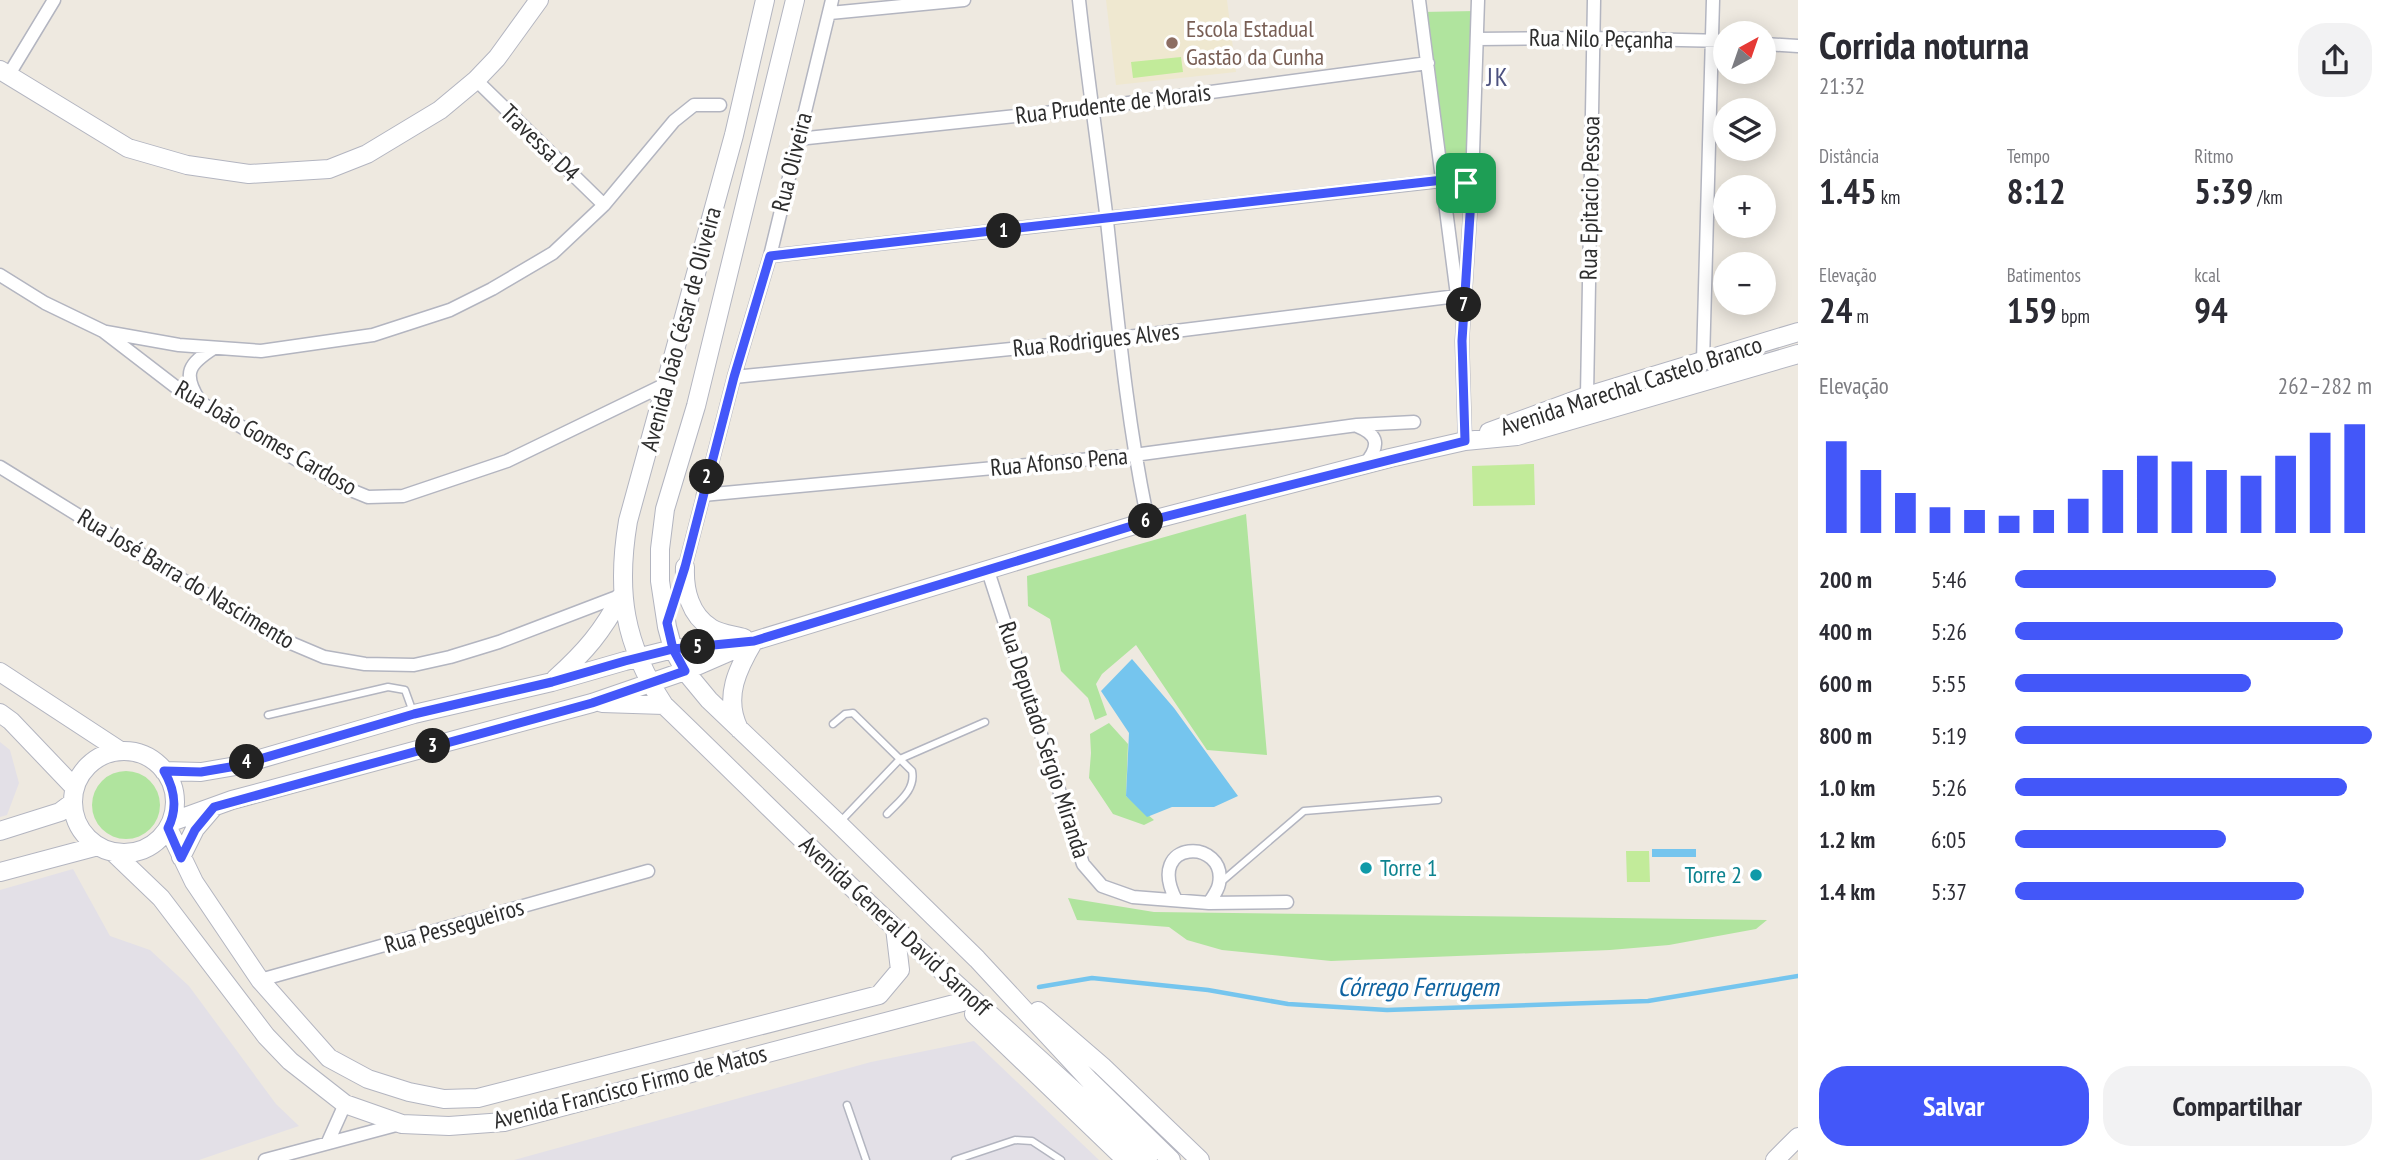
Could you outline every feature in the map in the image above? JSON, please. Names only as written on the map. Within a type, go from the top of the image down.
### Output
[{"type":"street","points":[[54,0],[4,73],[128,148],[187,164],[249,174],[328,169],[367,154],[440,110],[476,80],[522,27],[539,0]]},
{"type":"street","name":"Avenida João César de Oliveira","points":[[638,658],[622,595],[622,558],[628,521],[734,135],[765,0]]},
{"type":"street","name":"Avenida João César de Oliveira","points":[[673,649],[660,570],[665,509],[696,407],[795,0]]},
{"type":"street","points":[[831,6],[964,0]]},
{"type":"street","points":[[1079,0],[1134,455],[1148,521]]},
{"type":"street","points":[[1419,0],[1462,341],[1465,441]]},
{"type":"street","points":[[1462,341],[1472,183],[1478,0]]},
{"type":"street","name":"Rua Epitacio Pessoa","points":[[1587,396],[1594,0]]},
{"type":"street","points":[[1703,361],[1713,0]]},
{"type":"street","name":"Rua Oliveira","points":[[685,567],[734,377],[770,256],[831,6]]},
{"type":"street","name":"Rua Nilo Peçanha","points":[[1477,39],[1712,40]]},
{"type":"street","points":[[1776,45],[1798,46]]},
{"type":"street","name":"Rua Prudente de Morais","points":[[798,139],[1091,108],[1428,63]]},
{"type":"street","name":"Travessa D4","points":[[476,80],[604,205]]},
{"type":"street","points":[[103,331],[179,345],[261,351],[373,335],[450,310],[553,254],[604,205],[674,121],[694,105],[720,105]]},
{"type":"street","points":[[770,256],[1443,180],[1472,183]]},
{"type":"street","name":"Rua João Gomes Cardoso","points":[[0,275],[45,303],[103,331],[181,391],[341,486],[368,497],[404,496],[507,461],[666,384]]},
{"type":"street","name":"Rua Rodrigues Alves","points":[[734,377],[1119,338],[1457,296]]},
{"type":"street","name":"Avenida Marechal Castelo Branco","points":[[685,671],[754,641],[1148,521],[1365,464],[1465,441],[1587,396],[1798,332]]},
{"type":"street","points":[[201,403],[191,387],[189,376],[195,360],[215,348]]},
{"type":"street","name":"Avenida Marechal Castelo Branco","points":[[1465,441],[1517,436],[1798,354]]},
{"type":"street","name":"Rua Afonso Pena","points":[[703,495],[1134,455],[1357,425],[1414,422]]},
{"type":"street","points":[[1357,425],[1370,432],[1375,439],[1376,447],[1365,464]]},
{"type":"street","name":"Rua José Barra do Nascimento","points":[[0,467],[272,635],[324,657],[365,664],[414,665],[499,642],[622,595]]},
{"type":"street","points":[[667,623],[685,567]]},
{"type":"street","points":[[685,567],[687,595],[701,620],[712,629],[754,641],[743,659],[732,689],[731,705],[741,734]]},
{"type":"street","name":"Rua Deputado Sérgio Miranda","points":[[988,571],[1083,864],[1102,886],[1133,897],[1209,903],[1287,902]]},
{"type":"street","points":[[552,682],[592,643],[622,595]]},
{"type":"street","name":"Avenida Marechal Castelo Branco","points":[[673,649],[754,641]]},
{"type":"street","points":[[164,771],[201,772],[236,766],[414,714],[552,682],[673,649]]},
{"type":"street","name":"Avenida General David Sarnoff","points":[[673,649],[698,690],[977,959],[1090,1081],[1171,1160]]},
{"type":"street","name":"Avenida General David Sarnoff","points":[[638,658],[664,705],[895,928],[1078,1092],[1148,1160]]},
{"type":"street","points":[[0,872],[105,849],[138,851],[150,846],[169,825],[214,807],[592,703],[685,671]]},
{"type":"street","points":[[0,672],[119,750]]},
{"type":"street","points":[[592,703],[664,705]]},
{"type":"street","points":[[0,713],[11,721],[73,795],[75,820],[84,835],[105,849]]},
{"type":"street","points":[[0,831],[60,812],[73,795],[84,769],[103,755],[119,750],[136,752],[152,759],[164,771],[174,795],[169,825]]},
{"type":"street","points":[[181,858],[195,830],[214,807]]},
{"type":"street","name":"Avenida Francisco Firmo de Matos","points":[[169,825],[181,858],[194,882],[260,980],[329,1058],[368,1079],[408,1092],[444,1099],[478,1098],[879,995],[900,970],[895,928]]},
{"type":"street","name":"Avenida Francisco Firmo de Matos","points":[[105,849],[161,898],[266,1037],[290,1061],[345,1104],[402,1124],[449,1126],[504,1122],[962,1002]]},
{"type":"street","points":[[1176,900],[1168,883],[1169,866],[1181,853],[1198,850],[1211,856],[1218,868],[1220,883],[1209,903]]},
{"type":"street","name":"Rua Pessegueiros","points":[[260,980],[648,871]]},
{"type":"street","points":[[927,956],[936,974],[962,1002],[1126,1160]]},
{"type":"street","points":[[977,959],[1102,1066],[1200,1160]]},
{"type":"street","points":[[328,1142],[345,1104]]},
{"type":"street","points":[[265,1160],[402,1124]]},
{"type":"street","points":[[1775,1160],[1798,1136]]},
{"type":"lane","points":[[268,715],[388,687],[405,690],[414,714]]},
{"type":"lane","points":[[833,724],[845,713],[853,713],[912,771],[914,780],[909,791],[887,814]]},
{"type":"lane","points":[[839,824],[900,760],[985,722]]},
{"type":"lane","points":[[1220,883],[1304,811],[1438,800]]},
{"type":"lane","points":[[847,1105],[866,1160]]},
{"type":"lane","points":[[955,1160],[1016,1140],[1031,1141],[1061,1160]]},
{"type":"shaded area","name":"Escola Estadual Gastão da Cunha","points":[[1106,0],[1227,0],[1236,72],[1116,85]]},
{"type":"shaded area","points":[[0,742],[10,750],[19,783],[7,815],[0,817]]},
{"type":"shaded area","points":[[73,869],[110,936],[150,950],[189,986],[276,1104],[299,1126],[199,1160],[0,1160],[0,890]]},
{"type":"shaded area","points":[[974,1041],[1099,1160],[514,1160],[871,1062]]},
{"type":"green space","points":[[1476,11],[1472,182],[1443,180],[1421,12]]},
{"type":"green space","points":[[1181,57],[1183,72],[1133,78],[1131,62]]},
{"type":"green space","points":[[1534,464],[1535,505],[1473,506],[1472,466]]},
{"type":"green space","points":[[1246,514],[1267,755],[1207,750],[1136,645],[1102,674],[1096,684],[1107,715],[1095,720],[1088,698],[1061,671],[1050,619],[1028,606],[1027,576]]},
{"type":"green space","points":[[1109,723],[1128,744],[1126,796],[1154,820],[1144,825],[1113,814],[1089,778],[1090,734]]},
{"type":"green space","points":[[119,771],[133,771],[145,776],[155,786],[160,805],[155,824],[145,834],[133,839],[119,839],[107,834],[97,824],[92,812],[92,798],[97,786],[107,776]]},
{"type":"green space","points":[[1626,851],[1649,851],[1650,882],[1627,882]]},
{"type":"green space","points":[[1068,898],[1154,912],[1767,920],[1756,929],[1669,945],[1610,950],[1331,961],[1222,950],[1187,940],[1169,927],[1077,920]]},
{"type":"water","points":[[1132,659],[1174,708],[1238,796],[1214,807],[1172,807],[1147,817],[1126,796],[1129,733],[1101,691]]},
{"type":"water","points":[[1652,849],[1696,849],[1696,857],[1652,857]]},
{"type":"waterway","name":"Córrego Ferrugem","points":[[1039,987],[1092,978],[1208,990],[1288,1004],[1387,1010],[1648,1001],[1798,976]]},
{"type":"place","name":"Escola Estadual Gastão da Cunha","points":[[1172,43]]},
{"type":"place","name":"Torre 1","points":[[1366,868]]},
{"type":"place","name":"Torre 2","points":[[1756,875]]},
{"type":"district","name":"JK","points":[[1498,77]]},
{"type":"route","points":[[1466,183],[1443,180],[770,256],[734,377],[685,567],[667,623],[673,649],[685,671],[592,703],[232,800],[214,807],[195,830],[181,858],[168,828],[174,809],[174,795],[171,782],[164,771],[201,772],[236,766],[414,714],[552,682],[673,649],[754,641],[1148,521],[1465,441],[1462,341],[1472,183],[1466,183]]}]
